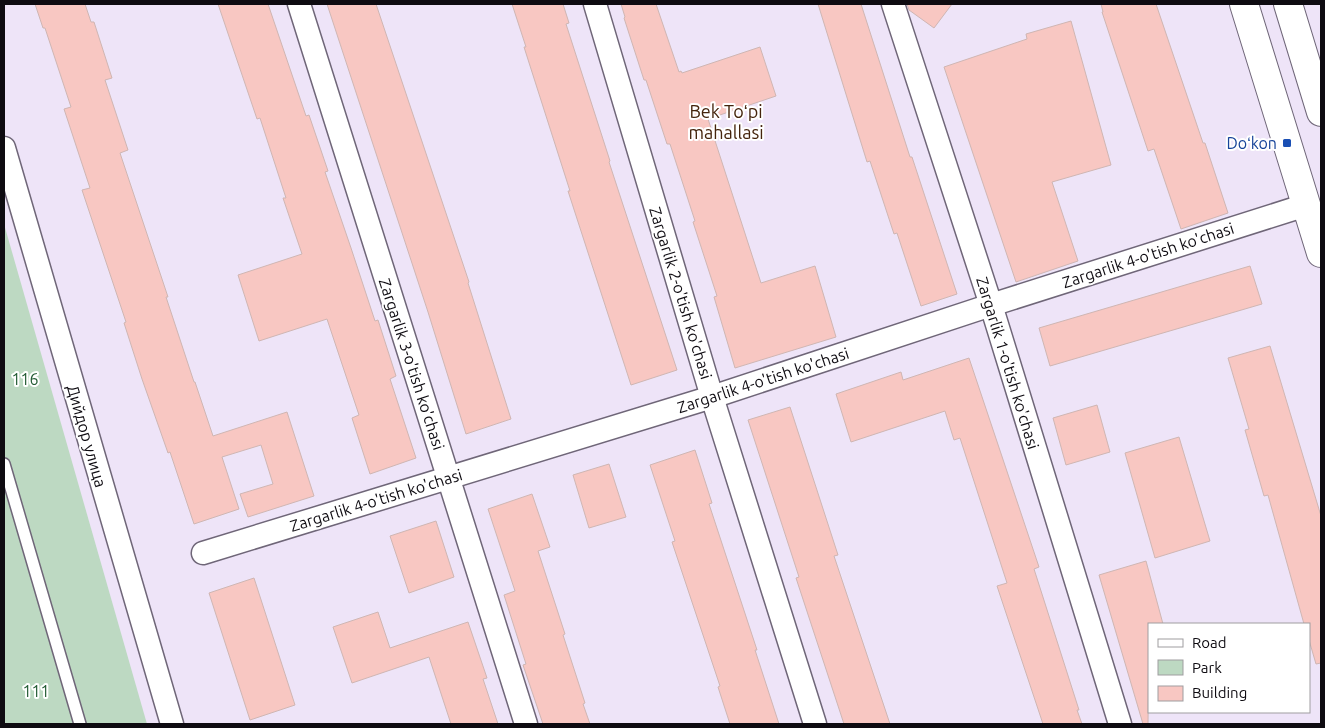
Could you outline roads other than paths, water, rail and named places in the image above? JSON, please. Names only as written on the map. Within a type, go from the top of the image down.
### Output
[{"type":"main road","points":[[1244,4],[1314,202],[1321,253]]},
{"type":"main road","points":[[1294,11],[1321,112]]},
{"type":"street","name":"Zargarlik 3-o'tish ko'chasi","points":[[298,4],[526,724]]},
{"type":"street","name":"Zargarlik 2-o'tish ko'chasi","points":[[595,4],[712,397],[815,724]]},
{"type":"street","name":"Zargarlik 1-o'tish ko'chasi","points":[[893,4],[991,305],[1120,724]]},
{"type":"street","name":"Дийдор улица","points":[[4,148],[127,576],[172,724]]},
{"type":"street","name":"Zargarlik 4-o'tish ko'chasi","points":[[202,553],[712,397],[991,305],[1314,202]]},
{"type":"lane","points":[[4,464],[80,724]]},
{"type":"place","name":"Doʻkon","points":[[1287,143]]},
{"type":"district","name":"Bek Toʻpi mahallasi","points":[[726,122]]},
{"type":"park label","name":"116","points":[[25,379]]},
{"type":"park label","name":"111","points":[[36,691]]}]
